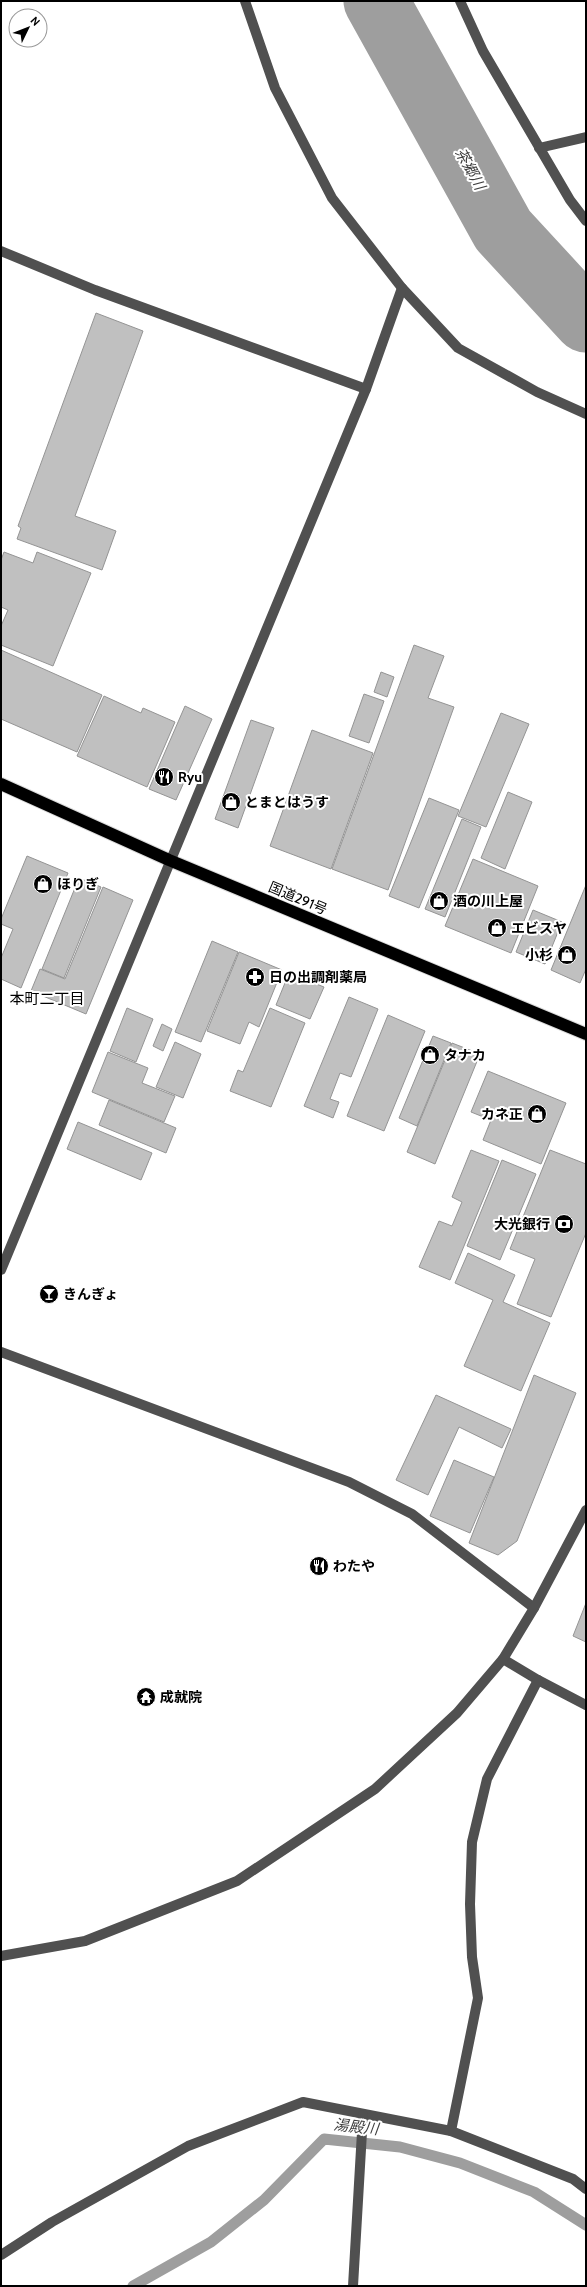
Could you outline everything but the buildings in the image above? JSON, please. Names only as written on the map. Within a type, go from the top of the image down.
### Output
[{"type":"highway","name":"国道291号","points":[[1,784],[169,860],[586,1034]]},
{"type":"street","points":[[244,1],[275,88],[332,198],[402,288],[458,348],[537,392],[586,414]]},
{"type":"street","points":[[460,1],[483,51],[570,200],[586,221]]},
{"type":"street","points":[[539,148],[586,137]]},
{"type":"street","points":[[1,251],[95,290],[366,389]]},
{"type":"street","points":[[1,1270],[169,860],[366,389],[402,288]]},
{"type":"street","points":[[1,1352],[349,1482],[412,1514],[534,1608]]},
{"type":"street","points":[[1,1956],[85,1941],[237,1881],[375,1788],[456,1713],[503,1659],[534,1608],[586,1510]]},
{"type":"street","points":[[503,1659],[538,1680],[586,1704]]},
{"type":"street","points":[[451,2131],[478,1998],[472,1942],[472,1842],[487,1779],[538,1680]]},
{"type":"street","points":[[1,2255],[52,2222],[188,2146],[303,2102],[363,2119],[451,2131],[573,2179],[586,2189]]},
{"type":"street","points":[[353,2286],[363,2119]]},
{"type":"waterway","name":"茶郷川","points":[[376,1],[503,230],[586,320]]},
{"type":"waterway","name":"湯殿川","points":[[133,2286],[211,2242],[264,2200],[324,2139],[400,2147],[460,2163],[534,2192],[586,2225]]},
{"type":"place","name":"Ryu","points":[[164,777]]},
{"type":"place","name":"とまとはうす","points":[[231,802]]},
{"type":"place","name":"ほりぎ","points":[[43,884]]},
{"type":"place","name":"酒の川上屋","points":[[439,901]]},
{"type":"place","name":"エビスヤ","points":[[497,928]]},
{"type":"place","name":"小杉","points":[[567,955]]},
{"type":"place","name":"日の出調剤薬局","points":[[255,977]]},
{"type":"place","name":"タナカ","points":[[430,1055]]},
{"type":"place","name":"カネ正","points":[[537,1114]]},
{"type":"place","name":"大光銀行","points":[[564,1224]]},
{"type":"place","name":"きんぎょ","points":[[49,1294]]},
{"type":"place","name":"わたや","points":[[319,1566]]},
{"type":"place","name":"成就院","points":[[146,1697]]},
{"type":"district","name":"本町二丁目","points":[[47,999]]}]
